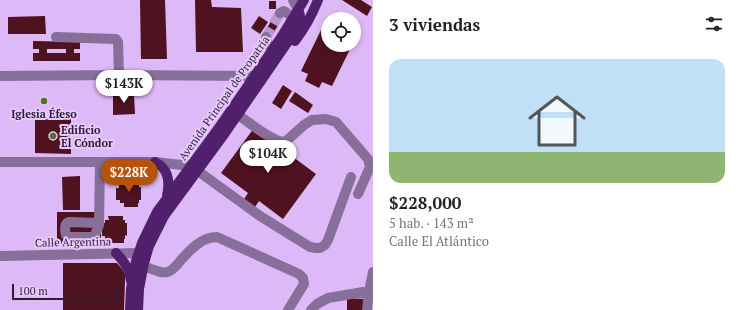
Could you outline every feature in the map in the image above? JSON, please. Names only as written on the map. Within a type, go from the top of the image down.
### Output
[{"type":"main road","name":"Avenida Principal de Propatria","points":[[138,310],[139,289],[143,266],[142,243],[149,228],[194,168],[238,114],[272,51],[304,0]]},
{"type":"main road","points":[[304,29],[308,0]]},
{"type":"main road","points":[[271,67],[282,60],[304,29],[318,0]]},
{"type":"main road","points":[[271,67],[296,29],[300,15],[296,14]]},
{"type":"main road","name":"Avenida Principal de Propatria","points":[[162,211],[167,198],[194,168],[218,129],[258,79],[271,67]]},
{"type":"main road","points":[[155,162],[163,168],[167,174],[169,187],[167,198]]},
{"type":"main road","points":[[116,253],[128,269],[131,289]]},
{"type":"main road","name":"Avenida Principal de Propatria","points":[[130,310],[133,275],[142,254]]},
{"type":"street","points":[[280,13],[284,12],[296,14],[293,0]]},
{"type":"street","points":[[266,36],[266,40],[272,51]]},
{"type":"street","points":[[56,37],[116,39],[118,42],[119,75]]},
{"type":"street","points":[[0,76],[119,75],[258,79]]},
{"type":"street","points":[[238,114],[266,135],[280,142],[285,142],[312,120],[326,119],[336,122],[368,159],[370,167],[358,194]]},
{"type":"street","points":[[0,162],[155,162],[194,168],[260,216],[310,247],[316,248],[320,248],[325,245],[328,240],[351,177]]},
{"type":"street","points":[[99,223],[100,162]]},
{"type":"street","points":[[143,266],[168,272],[177,265],[197,244],[208,238],[217,237],[299,274],[303,278],[304,284],[288,310]]},
{"type":"street","name":"Calle Argentina","points":[[0,256],[116,253],[142,254]]},
{"type":"street","points":[[367,310],[373,272]]},
{"type":"street","points":[[311,310],[317,304],[328,298],[369,291]]},
{"type":"building","points":[[140,0],[165,0],[167,59],[141,59]]},
{"type":"building","points":[[195,0],[211,0],[212,7],[241,8],[243,52],[196,52]]},
{"type":"building","points":[[342,0],[361,0],[372,7],[367,16]]},
{"type":"building","points":[[269,1],[276,1],[276,9],[269,9]]},
{"type":"building","points":[[277,11],[284,15],[270,39],[263,35]]},
{"type":"building","points":[[45,16],[46,34],[8,34],[8,17]]},
{"type":"building","points":[[259,16],[268,22],[260,34],[251,28]]},
{"type":"building","points":[[321,30],[321,52],[349,52],[332,86],[322,82],[319,88],[305,81],[308,74],[301,71]]},
{"type":"building","points":[[33,41],[80,42],[80,49],[74,49],[74,53],[80,53],[80,61],[33,61],[33,53],[39,53],[39,49],[33,49]],"holes":[[[47,49],[66,49],[66,53],[47,53]]]},
{"type":"building","points":[[283,85],[292,91],[281,109],[272,103]]},
{"type":"building","points":[[295,92],[313,105],[308,113],[289,101]]},
{"type":"building","points":[[113,94],[134,94],[135,114],[113,115]]},
{"type":"building","name":"Edificio El Cóndor","points":[[35,119],[71,119],[71,154],[35,153]]},
{"type":"building","points":[[254,128],[316,174],[283,219],[259,201],[253,210],[242,202],[248,193],[221,173]]},
{"type":"building","points":[[80,176],[80,210],[63,210],[62,177]]},
{"type":"building","points":[[123,180],[137,180],[137,184],[141,187],[141,200],[139,200],[138,207],[124,207],[124,203],[120,203],[120,200],[116,200],[116,188],[119,188],[119,184],[123,184]]},
{"type":"building","points":[[57,212],[101,212],[101,245],[57,244]]},
{"type":"building","points":[[108,216],[123,216],[123,220],[127,223],[127,236],[125,235],[124,243],[110,243],[110,239],[105,239],[105,236],[102,236],[102,223],[105,223],[105,220],[109,220]]},
{"type":"building","points":[[63,263],[117,263],[125,275],[124,310],[63,310]]},
{"type":"building","points":[[347,298],[365,299],[364,310],[347,310]]},
{"type":"tunnel","points":[[266,37],[280,13]]},
{"type":"place","name":"Iglesia Éfeso","points":[[44,101]]},
{"type":"place","name":"Edificio El Cóndor","points":[[53,136]]}]
